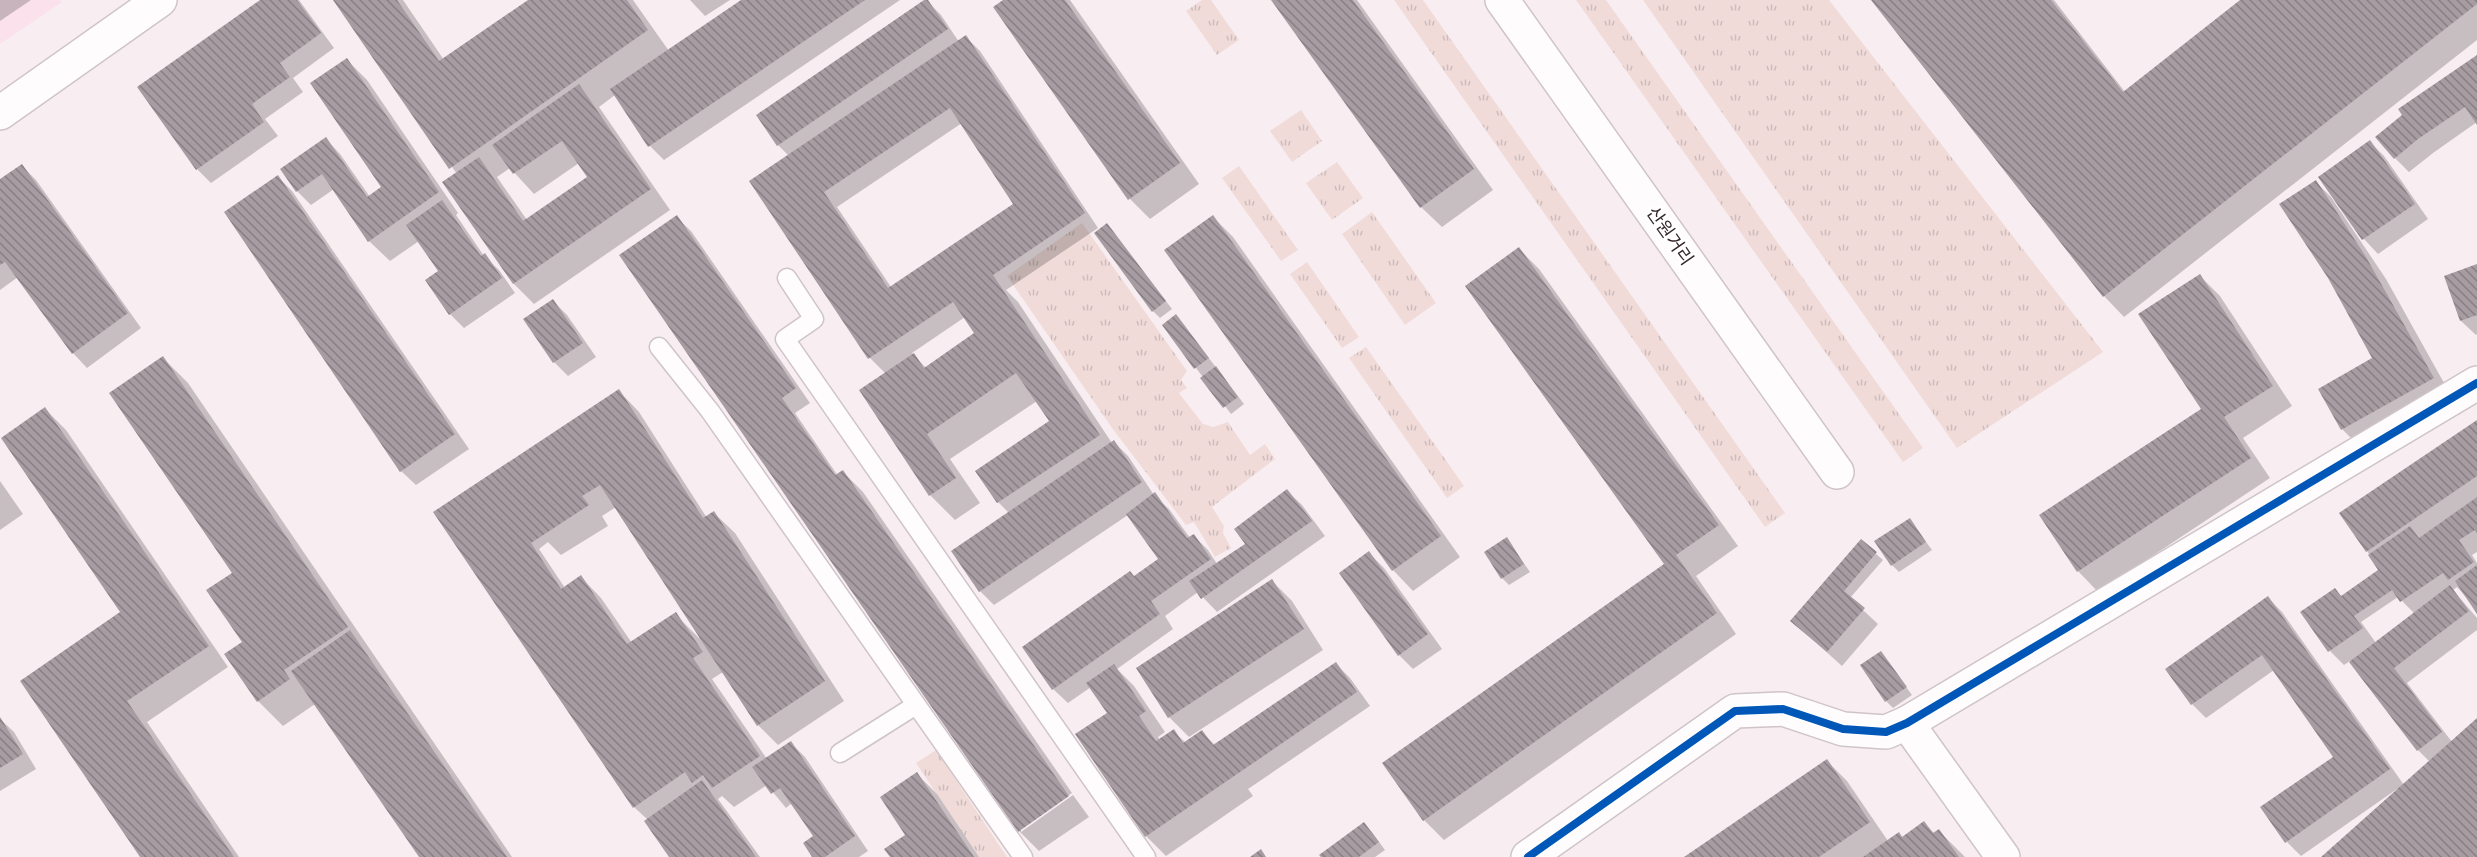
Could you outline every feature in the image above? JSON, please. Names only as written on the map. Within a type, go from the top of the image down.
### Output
[{"type":"street","points":[[0,113],[160,0]]},
{"type":"street","name":"산원거리","points":[[1502,0],[1837,472]]},
{"type":"street","points":[[1527,857],[1735,711],[1783,710],[1843,729],[1886,732],[1907,723],[2477,383]]},
{"type":"street","points":[[1907,723],[2003,857]]},
{"type":"lane","points":[[787,278],[814,319],[785,339],[1146,857]]},
{"type":"lane","points":[[659,347],[710,411],[1023,857]]},
{"type":"lane","points":[[840,753],[916,705]]},
{"type":"shaded area","points":[[0,0],[60,0],[62,2],[0,44]]},
{"type":"green space","points":[[1202,0],[1211,0],[1239,40],[1217,55],[1186,11]]},
{"type":"green space","points":[[1394,0],[1423,0],[1785,513],[1765,527]]},
{"type":"green space","points":[[1576,0],[1606,0],[1923,448],[1903,462]]},
{"type":"green space","points":[[1643,0],[1829,0],[2103,352],[1957,448]]},
{"type":"green space","points":[[1301,110],[1322,141],[1292,162],[1270,131]]},
{"type":"green space","points":[[1337,162],[1363,198],[1332,220],[1306,183]]},
{"type":"green space","points":[[1239,166],[1298,250],[1281,261],[1222,178]]},
{"type":"green space","points":[[1372,212],[1436,303],[1405,325],[1342,234]]},
{"type":"green space","points":[[1082,223],[1187,371],[1181,380],[1187,388],[1179,393],[1203,424],[1213,427],[1228,422],[1250,455],[1265,444],[1275,459],[1212,507],[1224,526],[1223,533],[1231,548],[1215,557],[1194,522],[1186,525],[1112,428],[1007,276]]},
{"type":"green space","points":[[1307,262],[1359,337],[1342,348],[1290,274]]},
{"type":"green space","points":[[1366,347],[1464,486],[1447,498],[1349,358]]},
{"type":"green space","points":[[936,750],[1007,857],[979,857],[916,763]]},
{"type":"building","points":[[260,0],[297,0],[321,33],[280,63],[290,77],[252,104],[264,122],[196,170],[137,87]]},
{"type":"building","points":[[333,0],[397,0],[439,61],[528,0],[627,0],[648,30],[449,169]]},
{"type":"building","points":[[741,0],[865,0],[648,147],[610,89]]},
{"type":"building","points":[[924,0],[928,0],[948,29],[777,146],[756,115]]},
{"type":"building","points":[[1003,0],[1065,0],[1180,163],[1128,200],[993,7]]},
{"type":"building","points":[[1271,0],[1353,0],[1474,169],[1420,208]]},
{"type":"building","points":[[1871,0],[2051,0],[2123,92],[2240,0],[2477,0],[2477,4],[2103,297]]},
{"type":"building","points":[[966,35],[1085,213],[993,275],[1100,435],[997,503],[975,471],[1049,421],[1016,373],[927,434],[956,478],[929,496],[859,390],[914,353],[924,368],[974,333],[953,302],[868,359],[749,181]],"holes":[[[950,108],[1013,204],[888,288],[824,192]]]},
{"type":"building","points":[[2477,55],[2477,125],[2465,107],[2418,139],[2394,159],[2375,137],[2402,115],[2398,109]]},
{"type":"building","points":[[347,58],[439,192],[368,242],[322,174],[296,192],[280,169],[326,137],[367,197],[381,187],[310,83]]},
{"type":"building","points":[[579,84],[651,189],[513,284],[442,182],[479,157],[523,221],[587,177],[562,141],[513,174],[492,145]]},
{"type":"building","points":[[2370,140],[2415,204],[2362,240],[2318,177]]},
{"type":"building","points":[[22,164],[128,313],[72,354],[5,262],[0,265],[0,179]]},
{"type":"building","points":[[278,175],[455,434],[400,472],[224,212]]},
{"type":"building","points":[[2316,180],[2366,257],[2434,378],[2341,430],[2318,389],[2372,358],[2328,278],[2279,204]]},
{"type":"building","points":[[442,200],[481,256],[485,253],[502,278],[449,315],[425,280],[438,271],[406,225]]},
{"type":"building","points":[[677,215],[796,388],[782,398],[835,475],[843,470],[1069,796],[1018,832],[619,255]]},
{"type":"building","points":[[1213,215],[1441,536],[1392,571],[1164,250]]},
{"type":"building","points":[[1107,223],[1166,301],[1152,312],[1094,233]]},
{"type":"building","points":[[1519,247],[1719,525],[1676,555],[1717,613],[1423,821],[1382,763],[1664,564],[1465,286]]},
{"type":"building","points":[[2477,264],[2477,315],[2460,321],[2444,276]]},
{"type":"building","points":[[2200,274],[2273,386],[2224,417],[2251,458],[2077,572],[2039,515],[2201,409],[2138,314]]},
{"type":"building","points":[[553,299],[583,343],[553,363],[523,319]]},
{"type":"building","points":[[1176,314],[1209,358],[1194,369],[1162,325]]},
{"type":"building","points":[[163,356],[348,627],[284,670],[290,679],[257,702],[224,654],[242,642],[206,590],[232,573],[109,393]]},
{"type":"building","points":[[1216,366],[1238,397],[1223,408],[1200,378]]},
{"type":"building","points":[[619,389],[703,518],[714,511],[825,681],[757,726],[600,485],[582,496],[589,505],[531,543],[561,589],[581,575],[627,644],[676,612],[703,652],[693,658],[760,756],[712,788],[703,775],[692,783],[685,772],[633,808],[433,512]]},
{"type":"building","points":[[45,407],[209,646],[127,701],[234,857],[140,857],[20,681],[120,612],[1,438]]},
{"type":"building","points":[[2477,420],[2477,476],[2366,552],[2339,513]]},
{"type":"building","points":[[1114,440],[1142,482],[979,592],[951,551]]},
{"type":"building","points":[[1287,489],[1312,521],[1201,599],[1189,581],[1245,544],[1234,529]]},
{"type":"building","points":[[1155,492],[1187,538],[1194,534],[1211,559],[1151,601],[1160,614],[1052,690],[1022,647],[1130,571],[1134,576],[1158,559],[1126,514]]},
{"type":"building","points":[[2477,497],[2477,533],[2475,530],[2459,540],[2474,562],[2448,580],[2443,573],[2400,602],[2392,590],[2354,616],[2363,628],[2328,652],[2300,612],[2335,588],[2341,596],[2378,570],[2368,555],[2410,526],[2419,538]]},
{"type":"building","points":[[1910,518],[1926,542],[1891,566],[1874,541]]},
{"type":"building","points":[[1507,537],[1524,564],[1501,579],[1484,552]]},
{"type":"building","points":[[1861,539],[1877,552],[1844,591],[1865,608],[1827,652],[1790,621]]},
{"type":"building","points":[[1369,551],[1428,634],[1398,656],[1339,573]]},
{"type":"building","points":[[2477,565],[2477,614],[2455,581]]},
{"type":"building","points":[[1272,579],[1304,629],[1168,718],[1136,668]]},
{"type":"building","points":[[2450,585],[2469,611],[2394,668],[2442,732],[2417,751],[2349,662]]},
{"type":"building","points":[[2268,596],[2390,769],[2285,843],[2260,807],[2333,757],[2262,655],[2191,705],[2165,669]]},
{"type":"building","points":[[350,630],[507,857],[419,857],[291,671]]},
{"type":"building","points":[[1881,651],[1907,687],[1885,702],[1860,665]]},
{"type":"building","points":[[1336,662],[1357,692],[1145,837],[1075,734],[1107,713],[1086,683],[1114,664],[1146,711],[1139,716],[1156,741],[1174,729],[1183,743],[1202,730],[1213,745]]},
{"type":"building","points":[[0,717],[23,754],[0,768]]},
{"type":"building","points":[[2477,718],[2477,857],[2321,857]]},
{"type":"building","points":[[791,741],[855,836],[825,857],[812,857],[803,843],[813,836],[780,788],[771,794],[752,767]]},
{"type":"building","points":[[1827,759],[1870,822],[1819,857],[1684,857]]},
{"type":"building","points":[[917,772],[974,857],[890,857],[884,849],[905,835],[880,797]]},
{"type":"building","points":[[702,780],[756,857],[669,857],[644,821]]},
{"type":"building","points":[[1924,821],[1933,833],[1939,829],[1959,857],[1863,857],[1899,832],[1902,837]]},
{"type":"building","points":[[1364,822],[1379,842],[1359,857],[1321,857],[1319,855]]},
{"type":"building","points":[[1261,849],[1266,857],[1250,857]]},
{"type":"cycle path","points":[[1528,857],[1735,711],[1783,709],[1843,729],[1886,732],[1907,723],[2477,383]]}]
